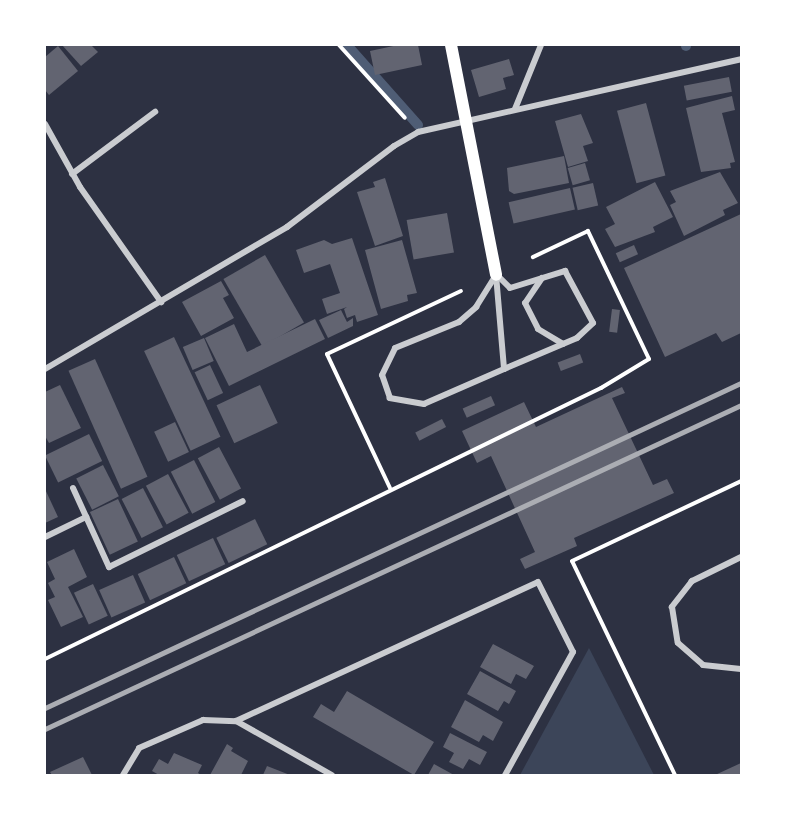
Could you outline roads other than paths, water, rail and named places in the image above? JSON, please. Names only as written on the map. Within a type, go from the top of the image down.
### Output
[{"type":"main road","points":[[451,45],[496,274]]},
{"type":"street","points":[[515,109],[541,45]]},
{"type":"street","points":[[45,369],[287,227],[394,146],[418,132],[741,59]]},
{"type":"street","points":[[72,174],[155,112]]},
{"type":"street","points":[[45,124],[72,174],[161,302]]},
{"type":"street","points":[[566,271],[593,323],[577,338],[424,404],[390,398],[382,375],[395,348],[459,322],[476,307],[496,274],[510,288],[566,271]]},
{"type":"street","points":[[496,274],[504,369]]},
{"type":"street","points":[[542,278],[525,303],[538,329],[563,344]]},
{"type":"street","points":[[73,488],[109,567],[243,501]]},
{"type":"street","points":[[45,537],[86,517]]},
{"type":"street","points":[[741,557],[692,581],[672,607],[678,643],[703,665],[741,669]]},
{"type":"street","points":[[123,775],[139,747],[202,720],[236,721],[538,582],[573,651],[505,775]]},
{"type":"street","points":[[236,721],[332,775]]},
{"type":"waterway","points":[[347,45],[418,125]]},
{"type":"railway","points":[[45,708],[741,383]]},
{"type":"railway","points":[[45,729],[741,405]]}]
